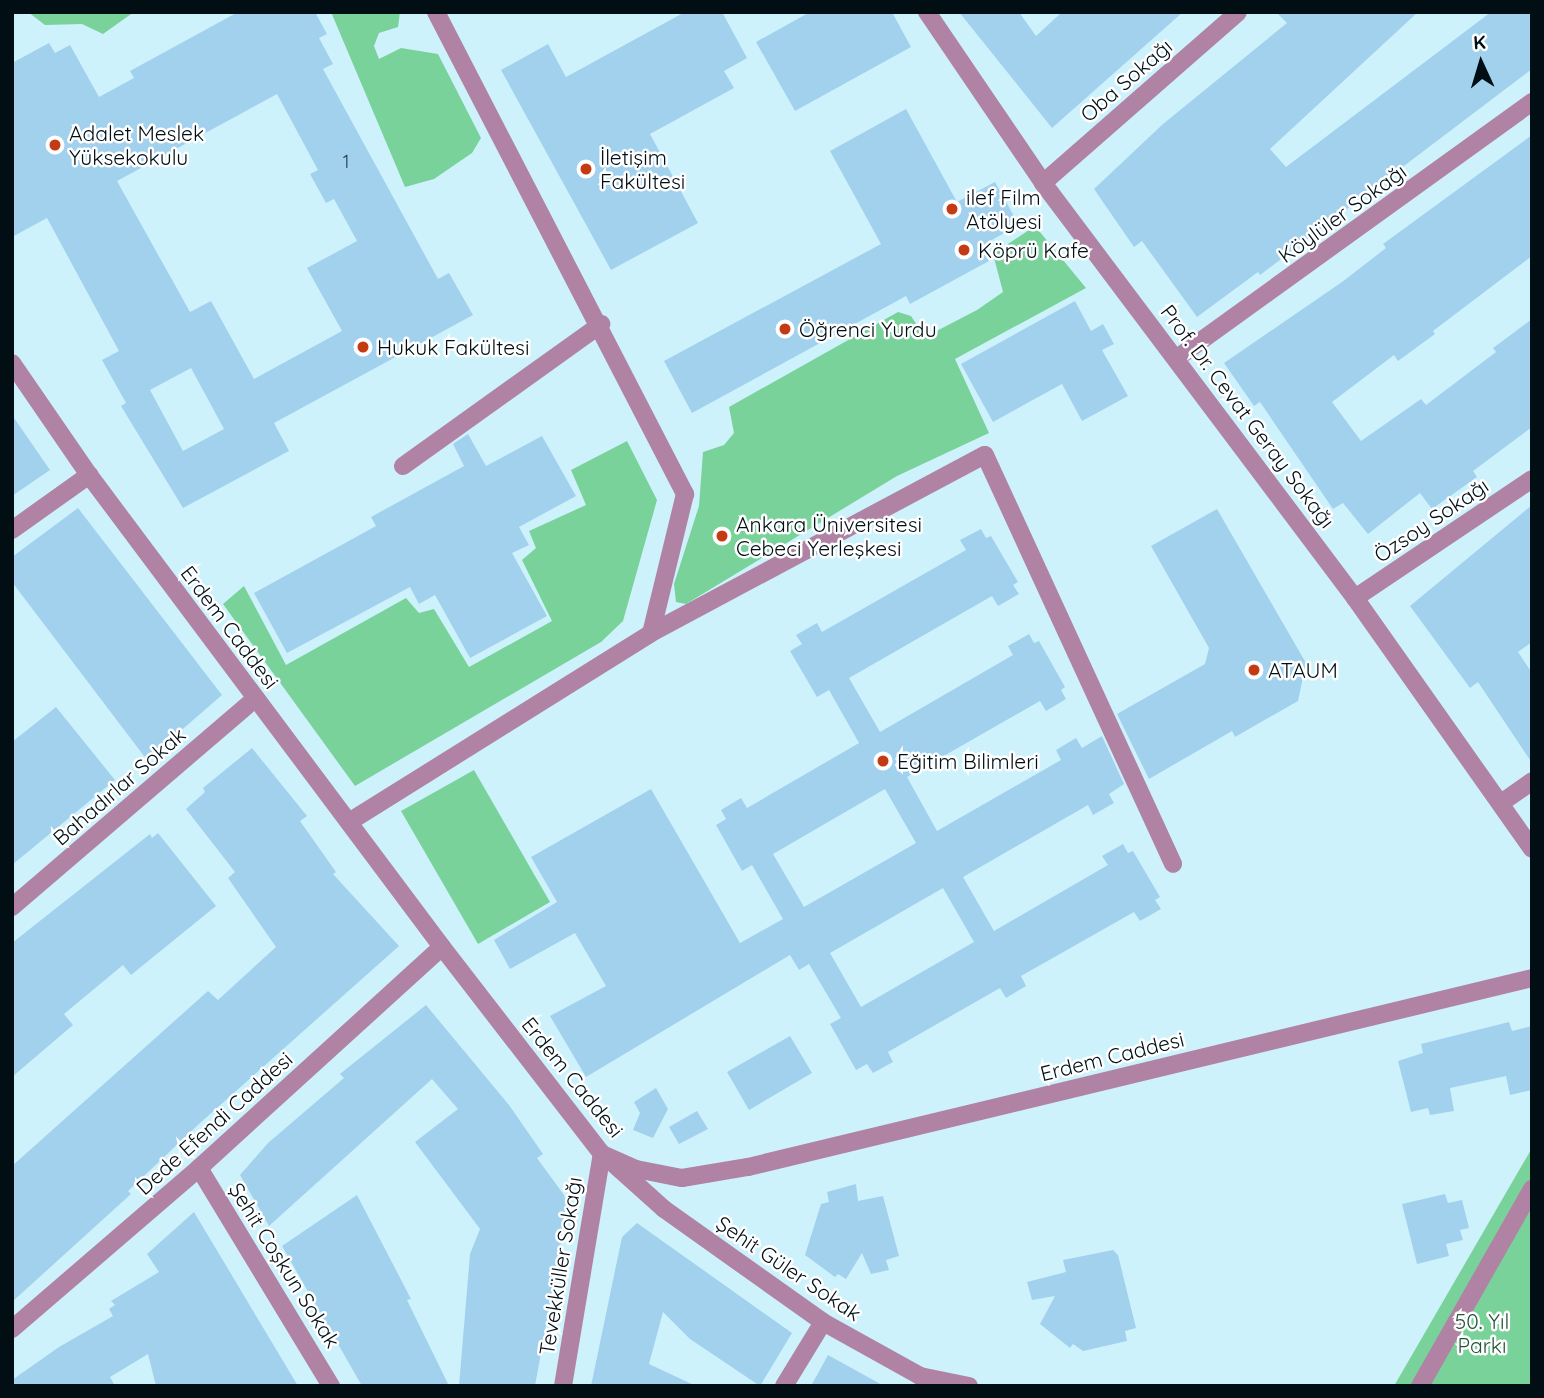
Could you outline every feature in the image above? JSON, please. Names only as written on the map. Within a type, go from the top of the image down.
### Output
[{"type":"street","points":[[436,12],[601,324],[685,494],[651,633]]},
{"type":"street","name":"Prof. Dr. Cevat Geray Sokağı","points":[[927,12],[1043,183],[1355,598],[1532,849]]},
{"type":"street","name":"Oba Sokağı","points":[[1043,183],[1238,12]]},
{"type":"street","name":"Köylüler Sokağı","points":[[1177,358],[1532,102]]},
{"type":"street","points":[[403,466],[601,324]]},
{"type":"street","name":"Erdem Caddesi","points":[[12,363],[89,475],[256,699],[602,1154],[636,1169],[682,1178],[747,1167],[1532,978]]},
{"type":"street","points":[[349,822],[651,633],[985,455],[1173,864]]},
{"type":"street","points":[[12,530],[89,475]]},
{"type":"street","name":"Özsoy Sokağı","points":[[1355,598],[1532,479]]},
{"type":"street","name":"Bahadırlar Sokak","points":[[12,907],[256,699]]},
{"type":"street","points":[[1501,803],[1532,781]]},
{"type":"street","name":"Dede Efendi Caddesi","points":[[12,1329],[200,1168],[442,947]]},
{"type":"street","name":"Şehit Güler Sokak","points":[[602,1154],[664,1209],[822,1322],[920,1376],[970,1386]]},
{"type":"street","name":"Tevekküller Sokağı","points":[[563,1386],[602,1154]]},
{"type":"street","name":"Şehit Coşkun Sokak","points":[[200,1168],[331,1386]]},
{"type":"street","points":[[1420,1386],[1532,1189]]},
{"type":"street","points":[[784,1386],[822,1322]]},
{"type":"green space","points":[[28,12],[134,12],[103,34],[82,24],[45,25]]},
{"type":"green space","points":[[331,12],[400,12],[398,27],[379,33],[374,46],[379,59],[401,48],[438,54],[481,138],[472,153],[434,179],[405,187]]},
{"type":"green space","points":[[1035,226],[1086,288],[955,359],[989,433],[897,476],[686,604],[676,602],[674,584],[699,506],[703,452],[724,445],[734,433],[729,407],[898,312],[911,316],[925,337],[977,310],[1003,292],[993,254]]},
{"type":"green space","points":[[627,441],[657,500],[623,621],[601,642],[355,786],[223,604],[244,586],[286,665],[406,598],[419,613],[434,609],[469,667],[552,621],[522,560],[536,548],[529,531],[586,505],[571,470]]},
{"type":"green space","points":[[474,770],[550,902],[478,944],[401,811]]},
{"type":"green space","name":"50. Yıl Parkı","points":[[1532,1148],[1532,1386],[1394,1386]]},
{"type":"building","points":[[238,12],[315,12],[327,34],[319,38],[333,64],[323,69],[438,279],[449,273],[473,315],[274,423],[289,451],[183,508],[121,406],[126,403],[102,360],[119,351],[47,218],[12,237],[12,63],[49,43],[55,53],[70,45],[99,97],[134,78],[130,71]],"holes":[[[277,94],[318,170],[310,174],[326,203],[334,199],[357,241],[307,268],[342,331],[254,379],[211,301],[190,312],[117,181]],[[191,368],[224,429],[183,451],[150,390]]]},
{"type":"building","points":[[685,12],[722,12],[747,58],[724,71],[734,88],[650,134],[698,223],[611,270],[501,70],[548,44],[566,77]]},
{"type":"building","points":[[810,12],[892,12],[911,47],[795,111],[756,42]]},
{"type":"building","points":[[959,12],[1019,12],[1036,36],[1062,12],[1183,12],[1052,128]]},
{"type":"building","points":[[1276,12],[1418,12],[1270,149],[1286,167],[1491,12],[1532,12],[1532,69],[1260,275],[1258,272],[1197,317],[1142,241],[1134,247],[1094,189],[1163,124],[1287,23]]},
{"type":"building","points":[[906,109],[957,202],[995,182],[1019,225],[981,246],[989,261],[910,304],[906,296],[692,413],[664,361],[881,244],[830,151]]},
{"type":"building","points":[[1532,135],[1532,256],[1433,331],[1435,334],[1398,361],[1394,355],[1332,402],[1361,441],[1421,399],[1426,405],[1496,352],[1493,348],[1532,319],[1532,427],[1473,471],[1477,477],[1432,509],[1420,493],[1368,534],[1343,503],[1333,509],[1260,402],[1254,406],[1224,363],[1342,282],[1386,248],[1383,244]]},
{"type":"building","points":[[1075,301],[1091,331],[1103,324],[1114,344],[1102,350],[1128,396],[1082,421],[1062,384],[993,422],[961,364]]},
{"type":"building","points":[[12,415],[50,470],[12,496]]},
{"type":"building","points":[[468,434],[486,466],[542,436],[576,496],[519,527],[529,545],[512,553],[547,616],[470,658],[435,595],[419,604],[410,587],[287,653],[254,593],[376,526],[371,517],[464,466],[453,444]]},
{"type":"building","points":[[1532,505],[1532,642],[1518,652],[1532,673],[1532,763],[1478,682],[1470,688],[1410,606]]},
{"type":"building","points":[[78,508],[222,695],[147,760],[12,582],[12,557]]},
{"type":"building","points":[[1217,509],[1306,663],[1298,701],[1235,737],[1232,731],[1149,779],[1117,714],[1205,664],[1209,648],[1151,546]]},
{"type":"building","points":[[981,529],[986,538],[991,536],[1018,582],[1013,585],[1019,594],[998,606],[992,596],[849,678],[880,732],[1013,655],[1008,646],[1029,634],[1034,643],[1039,641],[1065,687],[1061,690],[1066,699],[1046,711],[1040,701],[907,777],[937,831],[1061,760],[1056,750],[1076,738],[1082,748],[1102,736],[1124,784],[1109,794],[1114,803],[1093,815],[1088,805],[963,877],[994,931],[1108,865],[1102,856],[1123,844],[1128,853],[1133,851],[1160,897],[1155,900],[1161,909],[1140,921],[1134,912],[1021,976],[1026,986],[1006,998],[1000,988],[888,1052],[893,1062],[873,1073],[867,1064],[856,1070],[830,1024],[841,1018],[809,964],[799,970],[790,955],[586,1077],[550,1016],[606,986],[575,933],[510,969],[494,940],[557,902],[531,857],[651,789],[740,943],[783,919],[752,865],[742,871],[716,825],[726,819],[721,810],[741,798],[747,808],[859,743],[829,690],[817,697],[790,651],[802,644],[796,635],[817,623],[822,632],[966,550],[960,540]],"holes":[[[885,789],[916,843],[804,907],[773,854]],[[943,888],[974,942],[861,1007],[830,953]]]},
{"type":"building","points":[[56,707],[115,780],[12,865],[12,742]]},
{"type":"building","points":[[252,748],[307,816],[300,821],[336,872],[333,874],[399,946],[199,1124],[128,1191],[131,1194],[12,1302],[12,1166],[208,991],[218,1000],[276,947],[228,878],[235,872],[186,809],[205,792],[203,788]]},
{"type":"building","points":[[158,833],[216,906],[131,975],[123,965],[64,1014],[73,1025],[12,1077],[12,943],[150,834],[152,838]]},
{"type":"building","points":[[426,1005],[509,1105],[543,1154],[537,1158],[564,1195],[567,1209],[535,1386],[459,1386],[470,1254],[480,1229],[415,1142],[458,1109],[432,1079],[269,1226],[240,1175],[268,1143],[344,1078],[340,1074]]},
{"type":"building","points":[[1509,1022],[1512,1031],[1532,1026],[1532,1090],[1510,1095],[1506,1076],[1450,1088],[1454,1111],[1430,1115],[1428,1108],[1411,1112],[1398,1061],[1423,1053],[1421,1044]]},
{"type":"building","points":[[790,1036],[812,1073],[749,1110],[727,1072]]},
{"type":"building","points":[[656,1088],[668,1109],[653,1138],[633,1130],[640,1113],[634,1102]]},
{"type":"building","points":[[697,1111],[708,1129],[679,1144],[669,1127]]},
{"type":"building","points":[[856,1184],[858,1201],[883,1196],[899,1256],[886,1260],[889,1270],[871,1274],[862,1253],[846,1279],[838,1274],[835,1277],[805,1255],[821,1204],[829,1202],[827,1192]]},
{"type":"building","points":[[1445,1194],[1448,1203],[1462,1200],[1469,1228],[1460,1230],[1463,1240],[1446,1244],[1449,1256],[1417,1264],[1402,1204]]},
{"type":"building","points":[[357,1195],[411,1299],[407,1300],[449,1386],[362,1386],[282,1246]]},
{"type":"building","points":[[194,1212],[298,1386],[156,1386],[148,1354],[110,1377],[115,1386],[12,1386],[12,1380],[59,1347],[113,1316],[109,1309],[115,1305],[111,1301],[159,1272],[147,1254]]},
{"type":"building","points":[[637,1223],[792,1333],[760,1386],[690,1339],[663,1312],[649,1364],[696,1386],[591,1386],[622,1237]]},
{"type":"building","points":[[1113,1250],[1118,1255],[1136,1328],[1125,1331],[1127,1341],[1083,1351],[1073,1344],[1070,1348],[1040,1324],[1055,1296],[1032,1300],[1027,1282],[1066,1272],[1063,1260]]},
{"type":"building","points":[[828,1355],[884,1386],[811,1386]]},
{"type":"place","name":"Adalet Meslek Yüksekokulu","points":[[55,145]]},
{"type":"place","name":"İletişim Fakültesi","points":[[586,169]]},
{"type":"place","name":"ilef Film Atölyesi","points":[[952,209]]},
{"type":"place","name":"Köprü Kafe","points":[[964,250]]},
{"type":"place","name":"Öğrenci Yurdu","points":[[785,329]]},
{"type":"place","name":"Hukuk Fakültesi","points":[[363,347]]},
{"type":"place","name":"Ankara Üniversitesi Cebeci Yerleşkesi","points":[[722,536]]},
{"type":"place","name":"ATAUM","points":[[1254,670]]},
{"type":"place","name":"Eğitim Bilimleri","points":[[883,761]]}]
